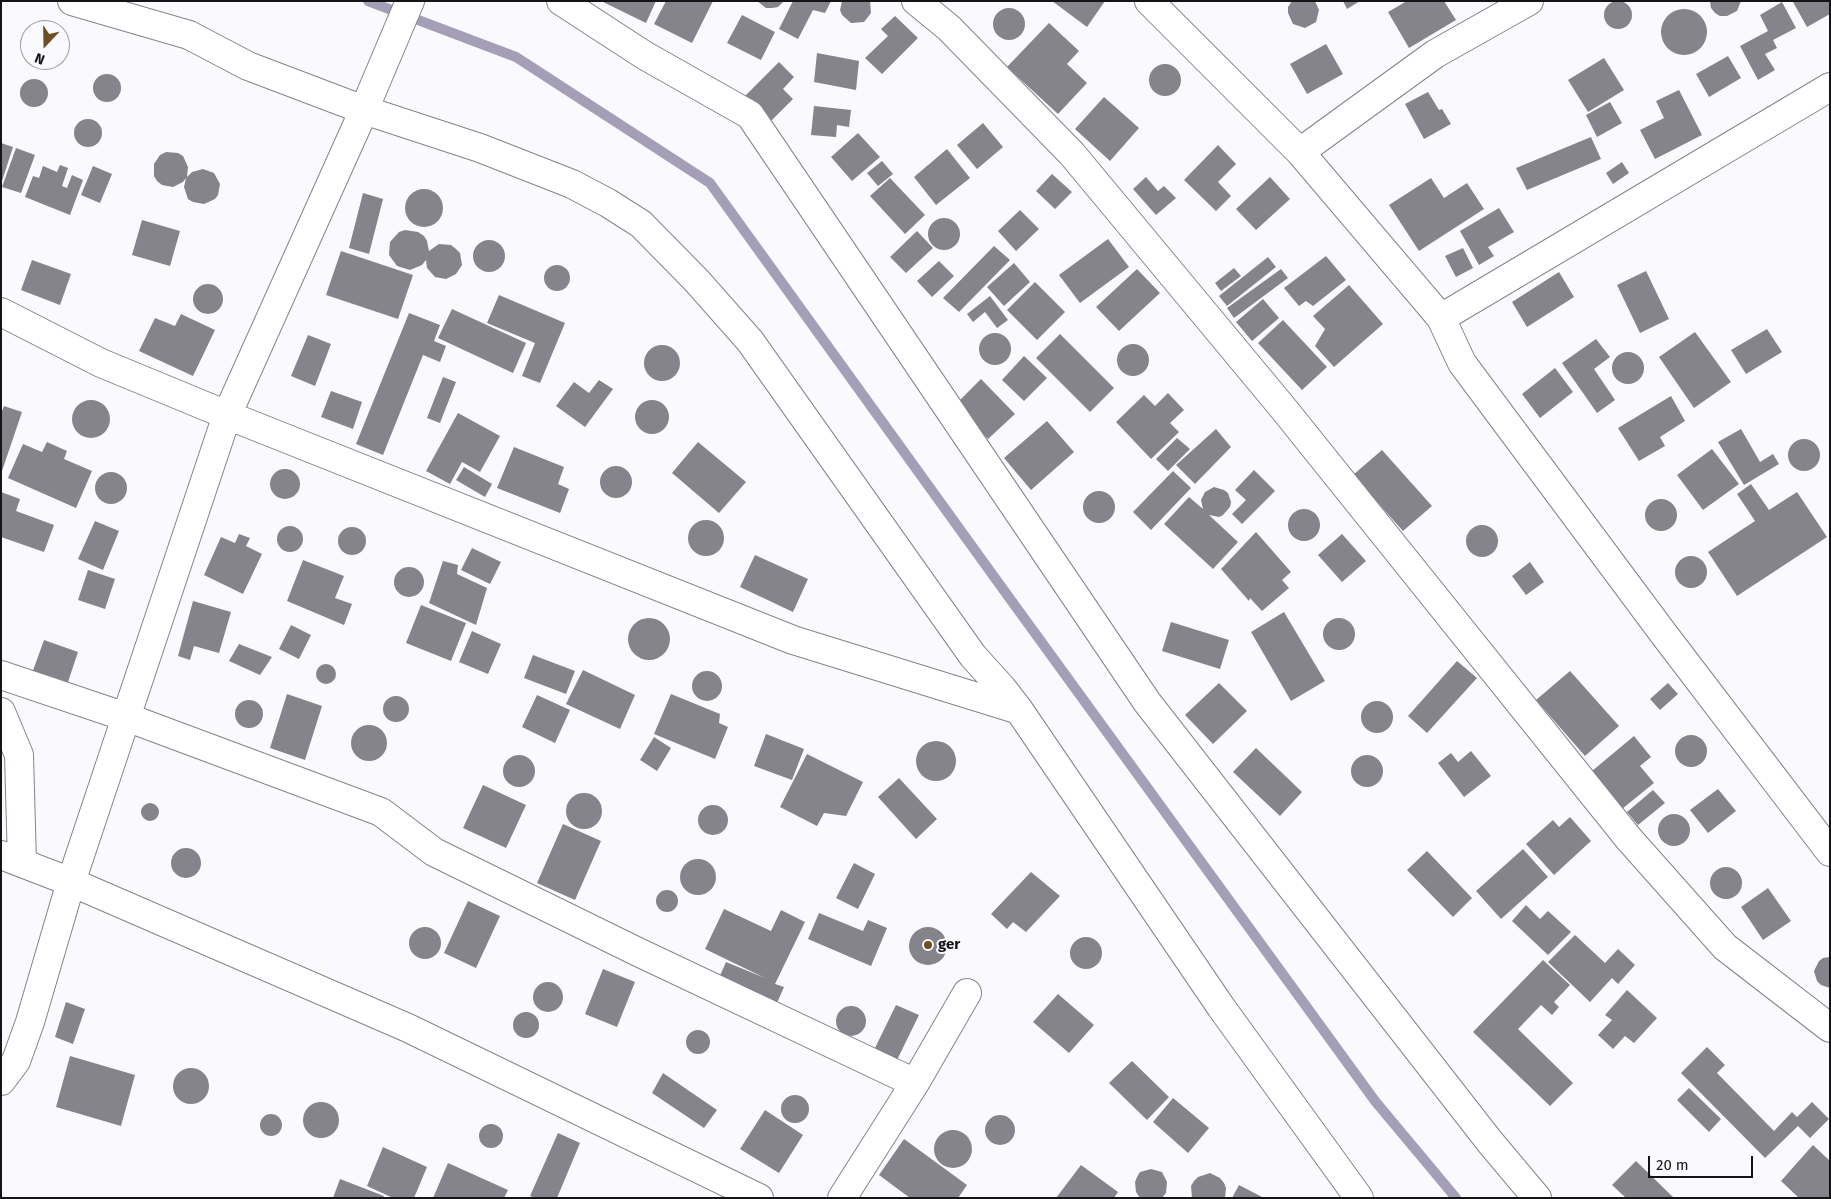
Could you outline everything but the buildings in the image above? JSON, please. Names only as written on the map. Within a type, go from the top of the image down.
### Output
[{"type":"street","points":[[72,1],[189,35],[248,66],[364,110],[480,148],[563,180],[608,203],[642,224],[697,281],[750,341],[973,656],[1019,710],[1221,1007],[1359,1198]]},
{"type":"street","points":[[1,1081],[16,1061],[30,1022],[70,882],[227,415],[364,110],[410,1]]},
{"type":"street","points":[[561,1],[644,55],[750,115],[1147,702],[1490,1142],[1537,1198]]},
{"type":"street","points":[[916,1],[949,28],[1072,154],[1283,408],[1629,839],[1725,946],[1830,1028]]},
{"type":"street","points":[[1300,152],[1435,54],[1528,1]]},
{"type":"street","points":[[1154,2],[1300,152],[1441,318],[1462,363],[1663,633],[1830,852]]},
{"type":"street","points":[[1441,318],[1830,87]]},
{"type":"street","points":[[1,312],[101,363],[793,640],[1019,710]]},
{"type":"street","points":[[1,675],[126,717],[381,812],[434,852],[638,952],[915,1083]]},
{"type":"street","points":[[1,712],[19,755],[12,859],[70,882],[408,1028],[759,1198]]},
{"type":"street","points":[[842,1198],[915,1083],[967,992]]},
{"type":"waterway","points":[[368,1],[516,57],[710,183],[1375,1101],[1456,1198]]},
{"type":"place","name":"ger","points":[[928,945]]}]
